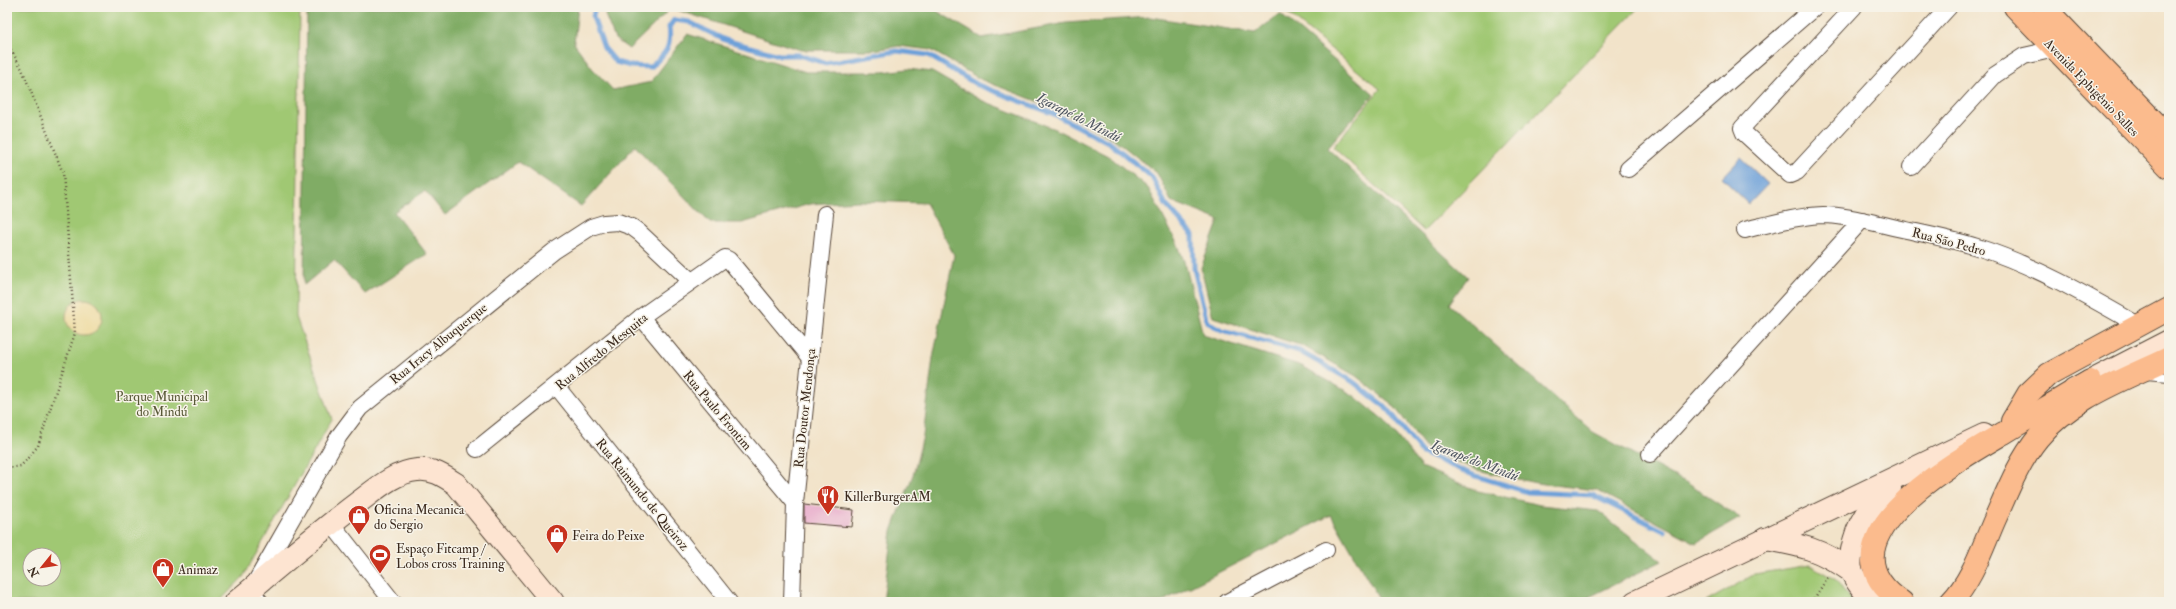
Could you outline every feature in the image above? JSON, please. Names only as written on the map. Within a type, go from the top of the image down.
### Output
[{"type":"main road","name":"Avenida Ephigênio Salles","points":[[2015,7],[2169,167]]},
{"type":"main road","name":"Avenida Ephigênio Salles","points":[[2044,7],[2169,137]]},
{"type":"main road","points":[[2012,421],[2028,394],[2049,374],[2169,309]]},
{"type":"main road","points":[[1635,602],[1728,558],[1764,539],[1906,474],[2169,341]]},
{"type":"main road","points":[[1951,602],[1965,584],[2022,462],[2037,440],[2066,411],[2169,358]]},
{"type":"main road","points":[[1902,602],[1887,590],[1879,579],[1873,557],[1877,536],[1892,514],[1914,492],[1946,467],[2090,381]]},
{"type":"main road","points":[[253,599],[335,529],[386,482],[416,470],[430,470],[443,475],[466,494],[553,602]]},
{"type":"main road","points":[[1839,575],[1862,518],[1876,500],[1906,474]]},
{"type":"main road","points":[[335,529],[404,486],[417,484],[429,485],[442,492],[456,505],[534,602]]},
{"type":"main road","points":[[1764,539],[1801,545],[1817,550],[1832,558],[1839,575],[1874,602]]},
{"type":"street","points":[[1628,169],[1815,7]]},
{"type":"street","points":[[1854,7],[1742,128],[1744,133],[1790,175],[1797,172],[1949,7]]},
{"type":"street","points":[[1911,167],[1995,75],[2024,56],[2056,49]]},
{"type":"street","name":"Rua Doutor Mendonça","points":[[792,602],[795,503],[826,214]]},
{"type":"street","name":"Rua São Pedro","points":[[1745,230],[1816,216],[1862,220],[1976,247],[2017,262],[2076,290],[2138,325]]},
{"type":"street","points":[[1650,454],[1862,220]]},
{"type":"street","name":"Rua Iracy Albuquerque","points":[[253,599],[343,430],[360,408],[554,251],[592,227],[604,223],[618,222],[640,233],[690,280]]},
{"type":"street","name":"Rua Alfredo Mesquita","points":[[477,449],[557,387],[641,317],[690,280],[727,258],[810,357]]},
{"type":"street","name":"Rua Paulo Frontim","points":[[641,317],[795,503]]},
{"type":"street","name":"Rua Raimundo de Queiroz","points":[[557,387],[729,602]]},
{"type":"street","points":[[335,529],[393,602]]},
{"type":"street","points":[[1227,602],[1326,550]]},
{"type":"lane","points":[[2137,374],[2169,377]]},
{"type":"path","points":[[7,43],[22,70],[63,174],[75,334],[38,446],[21,466],[7,468]]},
{"type":"path","points":[[1812,602],[1820,589],[1839,575]]},
{"type":"green space","name":"Parque Municipal do Mindú","points":[[7,7],[300,7],[296,317],[332,419],[243,577],[219,602],[7,602]]},
{"type":"green space","points":[[307,7],[578,7],[574,43],[592,68],[613,90],[651,82],[687,34],[806,72],[883,72],[908,69],[932,72],[981,100],[1057,130],[1110,157],[1148,188],[1178,245],[1186,267],[1203,335],[1302,366],[1353,395],[1385,421],[1421,467],[1478,491],[1540,505],[1598,511],[1662,561],[1579,602],[1381,602],[1331,515],[1161,602],[883,602],[892,531],[914,472],[923,436],[933,358],[954,255],[926,203],[858,201],[810,204],[742,223],[710,223],[635,146],[581,206],[518,162],[445,215],[425,191],[394,212],[427,254],[365,294],[334,260],[304,285]]},
{"type":"green space","points":[[608,7],[930,7],[982,38],[1066,23],[1150,17],[1255,33],[1280,14],[1374,94],[1327,148],[1468,277],[1449,304],[1593,432],[1687,483],[1740,518],[1696,543],[1596,490],[1536,483],[1477,470],[1427,449],[1393,405],[1356,376],[1303,346],[1213,317],[1201,268],[1219,220],[1171,201],[1157,173],[1114,139],[1057,109],[982,80],[931,50],[899,46],[873,50],[801,50],[671,8],[629,49],[615,39],[605,15]]},
{"type":"green space","points":[[1280,7],[1639,7],[1424,231],[1333,147],[1380,89]]},
{"type":"green space","points":[[1810,565],[1836,580],[1852,602],[1706,602],[1755,574]]},
{"type":"sand","points":[[88,299],[97,304],[101,310],[101,324],[97,330],[88,335],[80,335],[71,330],[67,324],[66,313],[71,304],[77,300]]},
{"type":"water","points":[[1741,158],[1768,184],[1749,204],[1722,178]]},
{"type":"building","name":"KillerBurgerAM","points":[[804,504],[854,510],[852,527],[804,523]]},
{"type":"waterway","name":"Igarapé do Mindú","points":[[595,7],[593,17],[604,48],[616,62],[631,66],[651,67],[664,54],[669,40],[669,27],[674,20],[689,22],[725,40],[779,55],[799,55],[825,63],[897,51],[928,55],[978,85],[1054,114],[1110,143],[1152,177],[1166,205],[1193,235],[1194,269],[1207,322],[1222,330],[1299,351],[1352,381],[1388,409],[1422,453],[1473,475],[1528,492],[1592,495],[1664,531]]},
{"type":"place","name":"KillerBurgerAM","points":[[828,516]]},
{"type":"place","name":"Oficina Mecanica do Sergio","points":[[359,536]]},
{"type":"place","name":"Feira do Peixe","points":[[557,554]]},
{"type":"place","name":"Espaço Fitcamp / Lobos cross Training","points":[[380,574]]},
{"type":"place","name":"Animaz","points":[[163,588]]}]
